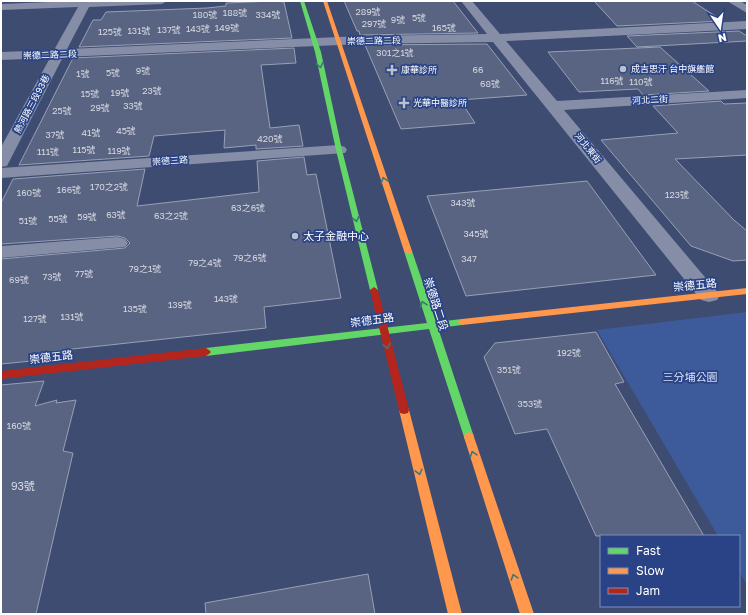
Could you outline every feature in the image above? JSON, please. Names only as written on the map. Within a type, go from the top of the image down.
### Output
[{"type":"main road","points":[[302,1],[315,42],[339,150],[383,331],[455,614]]},
{"type":"main road","name":"崇德路二段","points":[[325,1],[527,614]]},
{"type":"main road","name":"崇德五路","points":[[1,375],[431,325],[747,291]]},
{"type":"street","points":[[1,7],[162,1]]},
{"type":"street","name":"河北東街","points":[[466,1],[709,295]]},
{"type":"street","points":[[732,1],[747,10]]},
{"type":"street","name":"熱河路三段93巷","points":[[1,162],[85,4]]},
{"type":"street","name":"崇德二路二段","points":[[1,56],[338,41],[496,38],[747,25]]},
{"type":"street","name":"河北二街","points":[[553,106],[747,94]]},
{"type":"street","name":"崇德三路","points":[[1,173],[339,150]]},
{"type":"street","points":[[1,252],[118,243]]},
{"type":"green space","name":"三分埔公園","points":[[747,312],[747,585],[740,573],[740,535],[717,535],[597,330]]},
{"type":"building","points":[[344,1],[453,1],[478,33],[360,35]]},
{"type":"building","points":[[594,1],[692,1],[723,21],[617,26]]},
{"type":"building","points":[[284,2],[292,38],[79,47],[93,20],[101,20],[106,12],[207,8],[226,6],[226,3]]},
{"type":"building","points":[[739,31],[747,36],[747,41],[637,47],[627,36]]},
{"type":"building","points":[[487,44],[527,95],[460,100],[475,123],[401,129],[365,45]]},
{"type":"building","name":"成吉思汗 台中旗艦館","points":[[660,47],[709,91],[643,95],[638,89],[579,92],[548,52]]},
{"type":"building","points":[[294,48],[296,63],[261,65],[270,128],[299,125],[303,146],[256,149],[256,145],[224,148],[225,130],[154,136],[149,156],[19,165],[73,58]]},
{"type":"building","points":[[721,101],[724,104],[747,103],[747,155],[675,159],[734,220],[747,231],[747,260],[733,261],[691,246],[601,140],[678,133],[653,106]]},
{"type":"building","points":[[304,157],[307,175],[316,174],[341,298],[264,307],[266,328],[54,351],[52,359],[1,364],[1,259],[125,248],[130,243],[125,238],[118,236],[1,244],[1,203],[13,179],[145,169],[137,206],[259,192],[257,161]]},
{"type":"building","points":[[587,181],[656,275],[466,296],[427,196]]},
{"type":"building","points":[[596,332],[624,382],[615,384],[703,535],[596,536],[547,429],[515,434],[484,357],[495,343]]},
{"type":"building","points":[[44,381],[35,406],[57,400],[56,403],[76,400],[63,451],[73,453],[36,614],[1,614],[1,385]]},
{"type":"building","points":[[368,574],[375,614],[206,614],[205,603]]},
{"type":"traffic: fast","points":[[302,1],[318,52],[339,150],[374,290]]},
{"type":"traffic: fast","points":[[408,251],[469,437]]},
{"type":"traffic: fast","points":[[206,352],[462,322]]},
{"type":"traffic: slow","points":[[325,1],[408,251]]},
{"type":"traffic: slow","points":[[462,322],[747,291]]},
{"type":"traffic: slow","points":[[404,410],[455,614]]},
{"type":"traffic: slow","points":[[469,437],[527,614]]},
{"type":"traffic: jam","points":[[374,290],[404,410]]},
{"type":"traffic: jam","points":[[1,375],[206,352]]},
{"type":"place","name":"成吉思汗 台中旗艦館","points":[[623,69]]},
{"type":"place","name":"康華診所","points":[[392,70]]},
{"type":"place","name":"光華中醫診所","points":[[404,103]]},
{"type":"place","name":"太子金融中心","points":[[295,236]]}]
